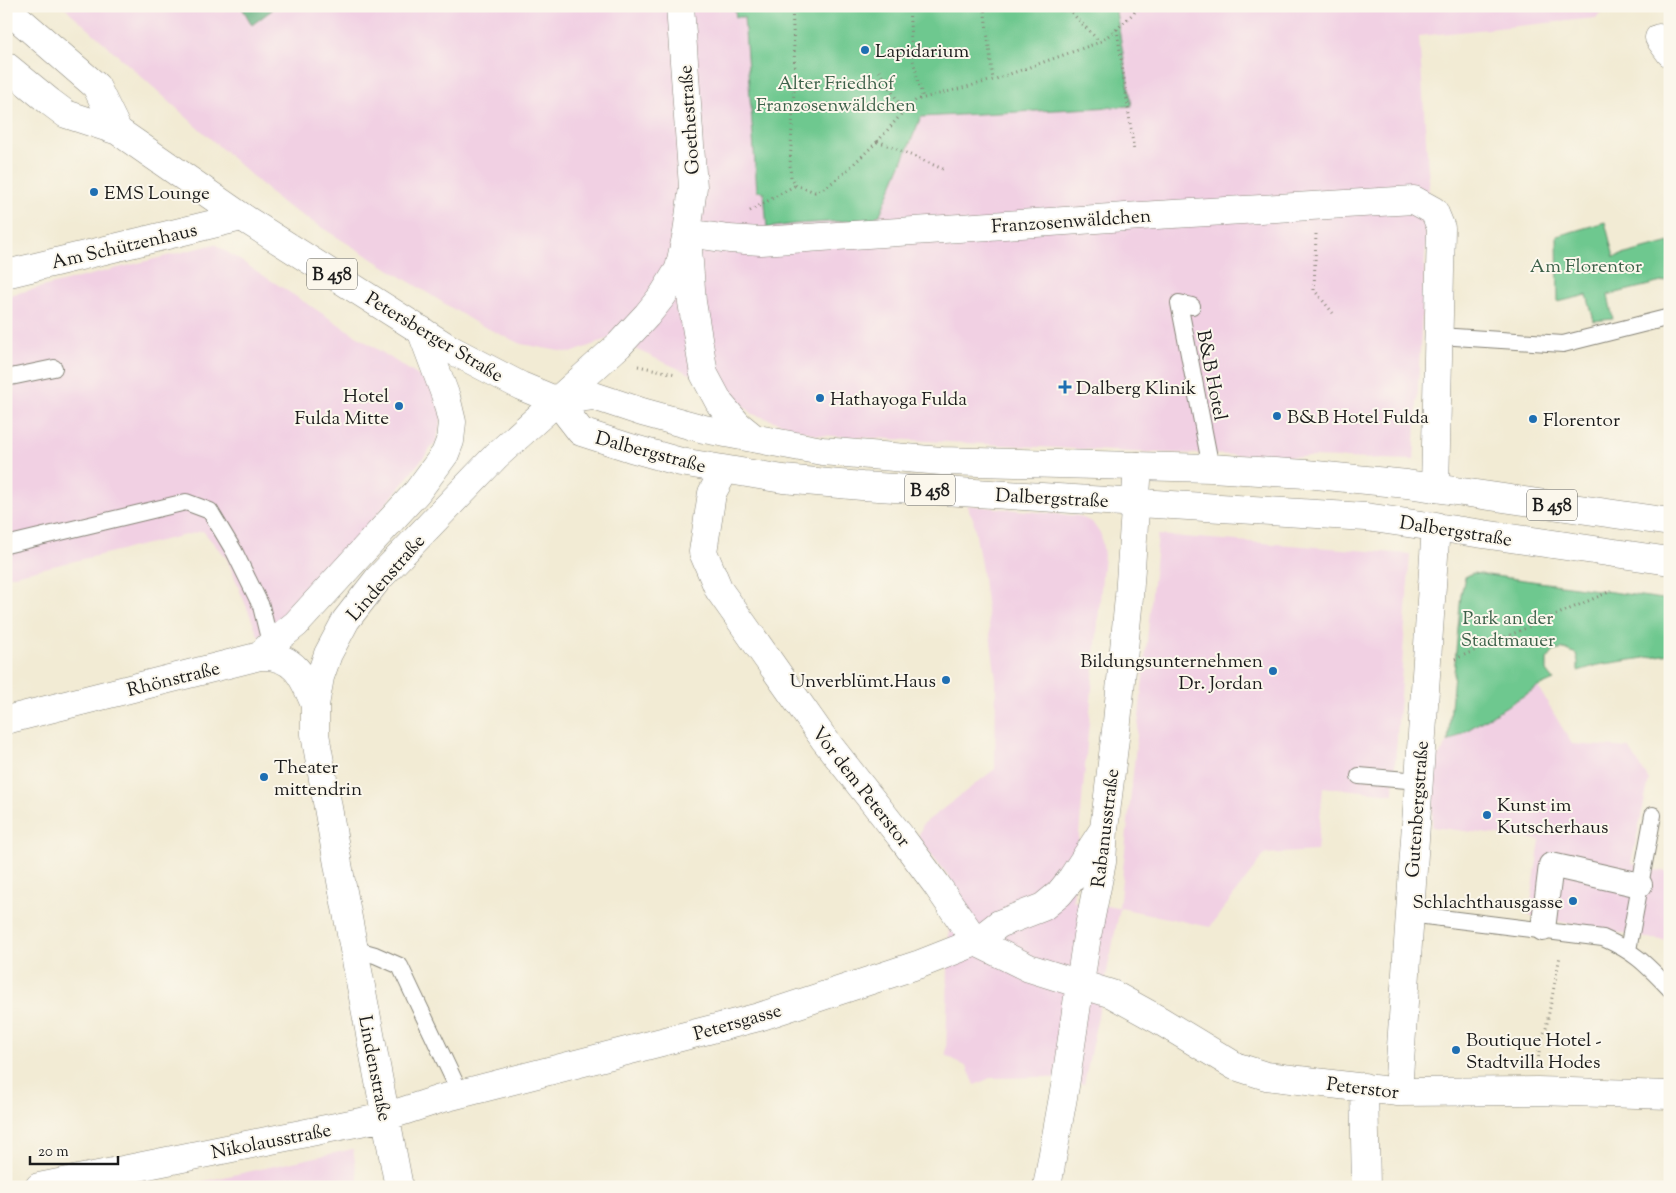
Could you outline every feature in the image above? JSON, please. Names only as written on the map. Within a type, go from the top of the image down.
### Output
[{"type":"street","name":"Goethestraße","points":[[557,401],[625,355],[647,315],[679,268],[687,232],[693,187],[680,6]]},
{"type":"street","name":"Petersberger Straße","points":[[6,8],[96,86],[118,131]]},
{"type":"street","name":"Petersberger Straße","points":[[6,66],[66,114],[118,131],[242,217],[421,330],[484,368],[557,401]]},
{"type":"street","name":"Franzosenwäldchen","points":[[687,232],[738,240],[761,241],[1148,215],[1414,200],[1434,211],[1441,228],[1439,336]]},
{"type":"street","name":"Am Schützenhaus","points":[[6,274],[242,217]]},
{"type":"street","name":"Goethestraße","points":[[687,232],[692,302],[693,374],[738,425],[754,438]]},
{"type":"street","name":"Lindenstraße","points":[[268,652],[417,492],[445,454],[450,440],[452,422],[446,397],[421,330]]},
{"type":"street","points":[[1435,488],[1439,336]]},
{"type":"street","name":"Dalbergstraße","points":[[557,401],[594,396],[642,412],[704,429],[822,451],[942,461],[1211,468],[1306,474],[1435,488],[1670,522]]},
{"type":"street","name":"Lindenstraße","points":[[400,1187],[315,734],[315,705],[320,677],[328,654],[346,620],[362,598],[496,456],[557,401]]},
{"type":"street","name":"Dalbergstraße","points":[[557,401],[581,432],[673,460],[724,471],[783,479],[862,486],[1366,517],[1670,561]]},
{"type":"street","name":"Rabanusstraße","points":[[1047,1187],[1065,1086],[1080,983],[1102,862],[1127,616],[1138,466]]},
{"type":"street","name":"Vor dem Peterstor","points":[[724,471],[712,493],[703,552],[719,590],[824,739],[907,844],[976,942]]},
{"type":"street","name":"Gutenbergstraße","points":[[1398,1092],[1436,526]]},
{"type":"street","points":[[268,652],[283,658],[299,672],[315,705]]},
{"type":"street","name":"Rhönstraße","points":[[6,720],[268,652]]},
{"type":"street","points":[[1080,983],[1029,968],[976,942],[999,924],[1043,907],[1059,894],[1072,878],[1104,828]]},
{"type":"street","points":[[1554,931],[1551,865],[1640,885]]},
{"type":"street","name":"Petersgasse","points":[[386,1118],[440,1099],[759,1017],[920,964],[976,942]]},
{"type":"street","name":"Peterstor","points":[[1080,983],[1120,998],[1235,1066],[1266,1076],[1398,1092],[1538,1091],[1670,1095]]},
{"type":"street","points":[[1364,1087],[1366,1187]]},
{"type":"street","name":"Nikolausstraße","points":[[39,1187],[386,1118]]},
{"type":"lane","name":"B&B Hotel","points":[[1192,306],[1179,303],[1211,468]]},
{"type":"lane","points":[[1439,336],[1563,344],[1670,317]]},
{"type":"lane","points":[[6,378],[54,368]]},
{"type":"lane","points":[[6,545],[186,502],[210,510],[261,606],[268,652]]},
{"type":"lane","points":[[1359,776],[1419,781]]},
{"type":"lane","points":[[1628,950],[1653,815]]},
{"type":"lane","points":[[1409,914],[1603,938],[1628,950],[1641,959],[1670,989]]},
{"type":"lane","points":[[354,949],[375,955],[400,966],[460,1095]]},
{"type":"path","points":[[792,6],[795,71],[791,177],[796,185],[815,192],[826,187],[878,141],[916,100],[993,80],[1100,42],[1141,6]]},
{"type":"path","points":[[910,6],[912,56],[923,99]]},
{"type":"path","points":[[984,6],[993,80]]},
{"type":"path","points":[[1065,6],[1100,42]]},
{"type":"path","points":[[1117,29],[1134,151]]},
{"type":"path","points":[[880,70],[904,111]]},
{"type":"path","points":[[878,141],[943,169]]},
{"type":"path","points":[[738,240],[750,211],[796,185]]},
{"type":"path","points":[[1316,257],[1314,290],[1333,313]]},
{"type":"path","points":[[625,355],[693,374]]},
{"type":"path","points":[[1426,674],[1454,659],[1611,591]]},
{"type":"path","points":[[1538,1067],[1540,1043],[1546,1028],[1555,986],[1554,931]]},
{"type":"shaded area","points":[[63,6],[734,6],[736,16],[744,17],[757,191],[764,192],[768,228],[795,224],[878,219],[921,117],[1131,106],[1115,6],[1608,6],[1596,18],[1419,36],[1429,183],[1414,460],[1132,452],[816,435],[753,414],[724,389],[610,338],[571,353],[521,344],[476,323],[282,203]]},
{"type":"shaded area","points":[[215,244],[434,386],[442,418],[436,442],[336,566],[259,637],[227,559],[203,531],[6,577],[6,296]]},
{"type":"shaded area","points":[[966,505],[1078,516],[1092,522],[1101,535],[1104,555],[1073,901],[1119,908],[1158,535],[1410,554],[1393,794],[1323,787],[1317,851],[1265,854],[1210,927],[1120,908],[1084,1084],[1045,1077],[990,1078],[975,1085],[967,1067],[946,1055],[950,878],[918,837],[923,824],[995,769],[996,680],[973,518]]},
{"type":"shaded area","points":[[1538,687],[1572,744],[1629,748],[1649,780],[1631,863],[1653,870],[1670,872],[1670,941],[1529,916],[1540,840],[1432,827],[1434,763],[1448,742]]},
{"type":"shaded area","points":[[353,1149],[359,1187],[177,1187]]},
{"type":"green space","points":[[241,6],[268,6],[272,10],[252,25]]},
{"type":"green space","name":"Alter Friedhof Franzosenwäldchen","points":[[734,6],[1115,6],[1132,106],[921,117],[878,219],[795,224],[767,228],[764,192],[757,191],[744,17],[736,17]]},
{"type":"green space","name":"Am Florentor","points":[[1605,222],[1614,257],[1670,242],[1670,280],[1608,295],[1613,319],[1594,321],[1587,295],[1558,302],[1557,236]]},
{"type":"green space","name":"Park an der Stadtmauer","points":[[1473,573],[1670,600],[1670,654],[1598,665],[1578,671],[1576,654],[1565,649],[1554,651],[1547,660],[1547,671],[1554,680],[1538,687],[1448,742],[1461,594],[1465,577]]},
{"type":"place","name":"Lapidarium","points":[[865,50]]},
{"type":"place","name":"EMS Lounge","points":[[94,192]]},
{"type":"place","name":"Dalberg Klinik","points":[[1065,387]]},
{"type":"place","name":"Hathayoga Fulda","points":[[820,398]]},
{"type":"place","name":"Hotel Fulda Mitte","points":[[399,406]]},
{"type":"place","name":"B&B Hotel Fulda","points":[[1277,416]]},
{"type":"place","name":"Florentor","points":[[1533,419]]},
{"type":"place","name":"Bildungsunternehmen Dr. Jordan","points":[[1273,671]]},
{"type":"place","name":"Unverblümt.Haus","points":[[946,680]]},
{"type":"place","name":"Theater mittendrin","points":[[264,777]]},
{"type":"place","name":"Kunst im Kutscherhaus","points":[[1487,815]]},
{"type":"place","name":"Schlachthausgasse","points":[[1573,901]]},
{"type":"place","name":"Boutique Hotel - Stadtvilla Hodes","points":[[1456,1050]]}]
